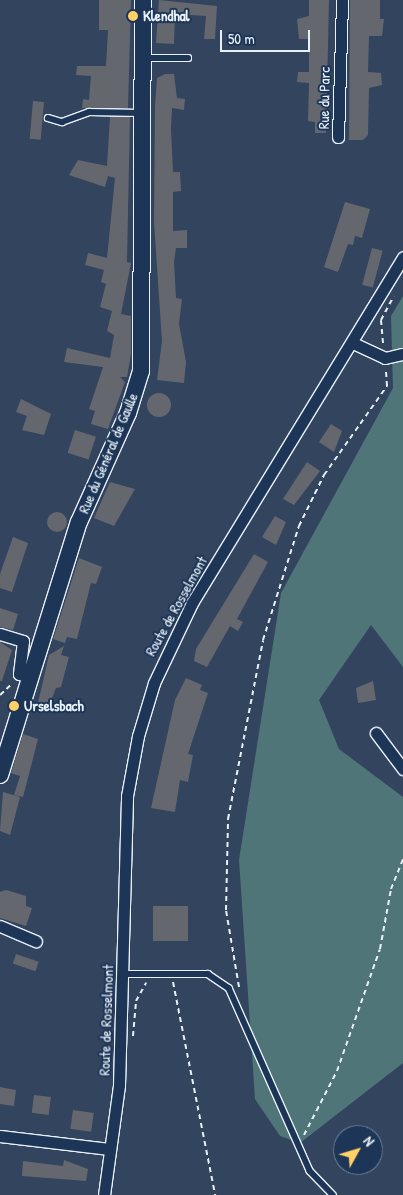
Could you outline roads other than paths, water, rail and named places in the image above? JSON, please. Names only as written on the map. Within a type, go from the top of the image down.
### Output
[{"type":"main road","name":"Rue du Général de Gaulle","points":[[0,775],[25,675],[78,522],[128,413],[140,372],[144,316],[140,58],[143,0]]},
{"type":"street","name":"Rue du Parc","points":[[338,138],[342,0]]},
{"type":"street","name":"Route de Rosselmont","points":[[104,1195],[119,1085],[127,796],[138,736],[154,683],[192,603],[353,343],[403,257]]},
{"type":"street","points":[[353,343],[385,358],[403,354]]},
{"type":"street","points":[[0,634],[23,641],[25,675]]},
{"type":"street","points":[[376,733],[403,769]]},
{"type":"street","points":[[0,926],[36,940]]},
{"type":"street","points":[[0,1136],[109,1149]]},
{"type":"lane","points":[[140,58],[188,58]]},
{"type":"lane","points":[[48,118],[62,122],[89,112],[141,113]]},
{"type":"lane","points":[[123,974],[208,974],[229,988],[300,1143],[310,1170],[333,1195]]},
{"type":"place","name":"Klendhal","points":[[133,16]]},
{"type":"place","name":"Urselsbach","points":[[14,706]]}]
